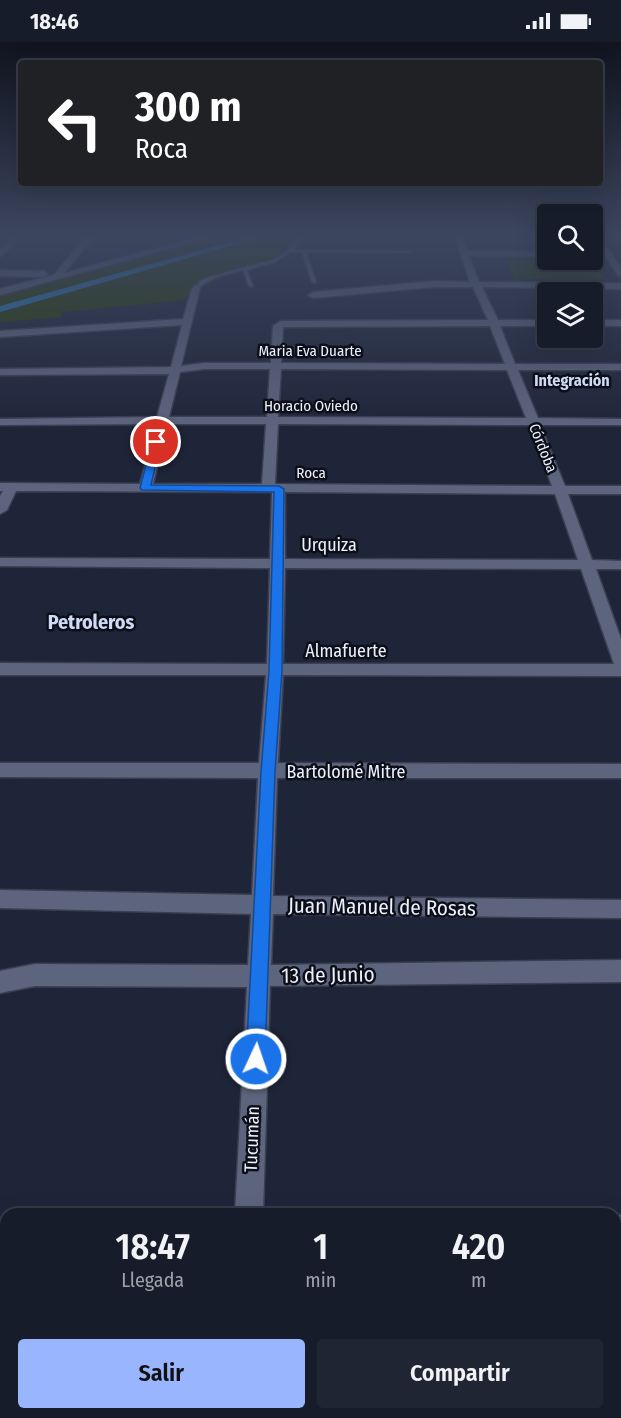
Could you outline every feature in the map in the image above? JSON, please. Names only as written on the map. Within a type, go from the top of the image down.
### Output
[{"type":"street","points":[[145,488],[192,301]]},
{"type":"street","name":"Córdoba","points":[[484,301],[560,489],[585,566],[621,662]]},
{"type":"street","points":[[0,334],[186,322]]},
{"type":"street","points":[[603,323],[621,322]]},
{"type":"street","points":[[494,323],[537,323]]},
{"type":"street","name":"Tucumán","points":[[249,1208],[268,772],[275,671],[277,564],[273,489],[273,421],[278,326],[281,324],[494,323]]},
{"type":"street","name":"Maria Eva Duarte","points":[[0,372],[174,370],[204,366],[277,365],[621,367]]},
{"type":"street","name":"Horacio Oviedo","points":[[0,422],[162,420],[621,422]]},
{"type":"street","points":[[0,510],[6,487]]},
{"type":"street","name":"Roca","points":[[6,487],[621,490]]},
{"type":"street","name":"Urquiza","points":[[0,562],[621,565]]},
{"type":"street","name":"Almafuerte","points":[[0,669],[621,670]]},
{"type":"street","name":"Bartolomé Mitre","points":[[0,770],[621,771]]},
{"type":"street","name":"Juan Manuel de Rosas","points":[[0,899],[621,909]]},
{"type":"street","name":"13 de Junio","points":[[0,982],[35,975],[259,976],[621,971]]},
{"type":"green space","points":[[0,301],[173,301],[61,312],[61,317],[0,322]]},
{"type":"waterway","points":[[0,309],[28,301]]},
{"type":"district","name":"Integración","points":[[572,380]]},
{"type":"district","name":"Petroleros","points":[[91,622]]},
{"type":"route","points":[[156,442],[145,488],[279,489],[275,671],[268,772],[256,1059]]}]
